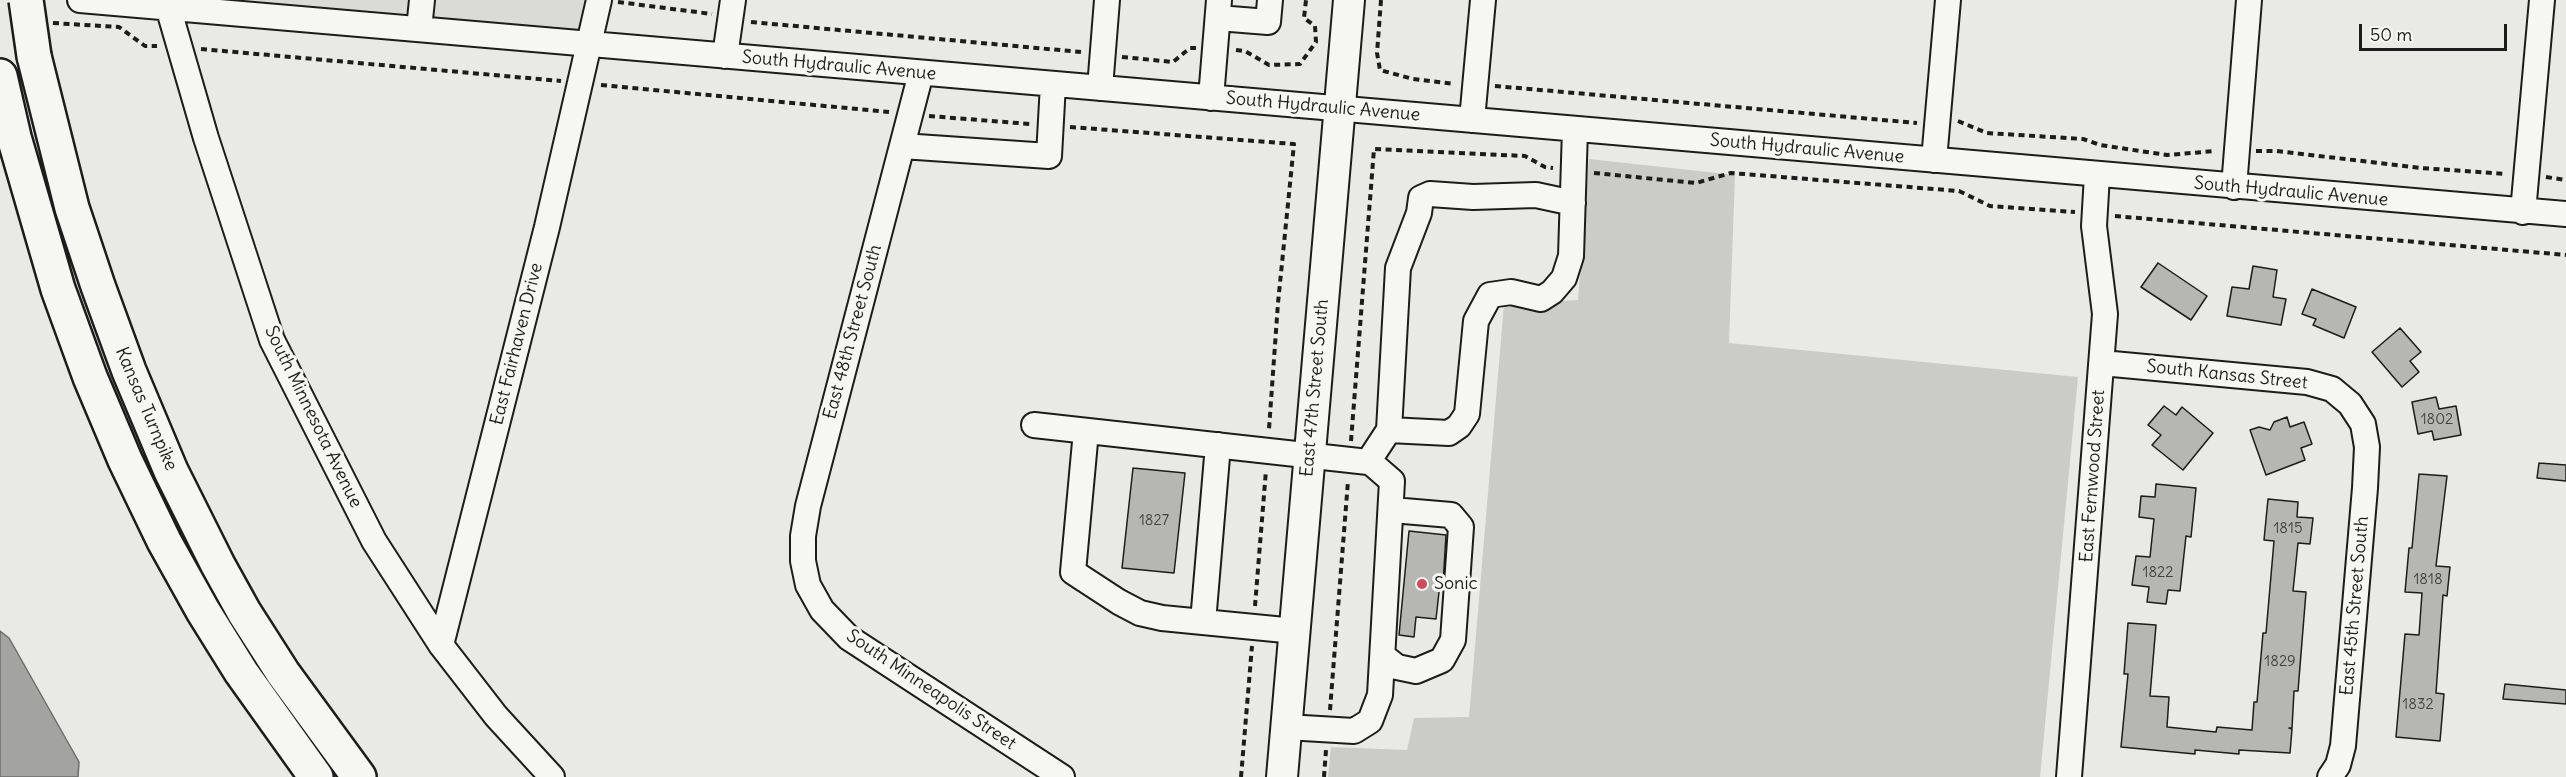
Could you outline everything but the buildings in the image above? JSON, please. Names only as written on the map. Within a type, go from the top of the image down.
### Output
[{"type":"highway","name":"Kansas Turnpike","points":[[37,11],[34,56],[72,208],[129,371],[171,471],[218,565],[250,621],[283,673],[359,777]]},
{"type":"highway","points":[[0,76],[14,137],[58,289],[90,377],[124,460],[164,541],[203,610],[241,672],[316,777]]},
{"type":"main road","name":"East 47th Street South","points":[[1282,777],[1349,0]]},
{"type":"street","name":"South Hydraulic Avenue","points":[[80,0],[166,4],[725,56],[2566,214]]},
{"type":"street","points":[[419,29],[422,0]]},
{"type":"street","name":"East Fairhaven Drive","points":[[441,645],[600,0]]},
{"type":"street","points":[[1100,88],[1107,0]]},
{"type":"street","points":[[1211,98],[1219,9],[1268,22],[1270,0]]},
{"type":"street","points":[[1473,120],[1483,0]]},
{"type":"street","points":[[1934,160],[1948,0]]},
{"type":"street","points":[[2234,187],[2249,0]]},
{"type":"street","points":[[2523,212],[2542,0]]},
{"type":"street","name":"South Minnesota Avenue","points":[[166,4],[272,340],[374,541],[441,645],[496,716],[552,777]]},
{"type":"street","points":[[725,56],[732,9]]},
{"type":"street","name":"East 48th Street South","points":[[812,591],[803,561],[803,536],[808,506],[921,73]]},
{"type":"street","points":[[902,146],[1048,156],[1053,84]]},
{"type":"street","points":[[1389,430],[1449,433],[1459,426],[1467,414],[1476,321],[1490,295],[1511,292],[1541,298],[1551,292],[1564,278],[1571,256],[1575,129]]},
{"type":"street","name":"East Fernwood Street","points":[[2069,777],[2105,314],[2095,214],[2097,175]]},
{"type":"street","points":[[1359,461],[1389,430],[1398,268],[1419,213],[1421,198],[1430,194],[1473,197],[1536,195],[1573,204]]},
{"type":"street","name":"South Kansas Street","points":[[2102,363],[2307,382],[2332,389],[2350,404],[2363,424],[2364,432]]},
{"type":"street","points":[[1034,425],[1359,461],[1392,481],[1380,695],[1370,721],[1354,731],[1287,727]]},
{"type":"street","points":[[1086,431],[1073,572],[1140,613],[1295,631]]},
{"type":"street","name":"East 45th Street South","points":[[2330,777],[2338,765],[2343,746],[2366,488],[2367,447],[2364,432]]},
{"type":"street","points":[[1203,622],[1218,445]]},
{"type":"street","points":[[1383,656],[1397,667],[1416,671],[1442,660],[1453,640],[1461,527],[1451,515],[1392,510]]},
{"type":"street","name":"South Minneapolis Street","points":[[812,591],[822,610],[849,638],[1062,777]]},
{"type":"path","points":[[600,0],[709,14],[732,9],[1173,62],[1190,48],[1245,51],[1269,65],[1300,64],[1316,42],[1315,26],[1304,18],[1306,0]]},
{"type":"path","points":[[37,11],[119,27],[145,46],[179,47],[910,114],[1294,144],[1278,303],[1254,627],[1240,777]]},
{"type":"path","points":[[1324,777],[1359,461],[1374,149],[1526,156],[1545,167],[1696,183],[1731,173],[1959,191],[1990,206],[2566,255]]},
{"type":"shaded area","points":[[166,0],[602,0],[591,44]]},
{"type":"shaded area","points":[[1589,159],[1735,175],[1729,343],[2078,377],[2040,777],[1328,777],[1331,747],[1407,750],[1414,718],[1469,717],[1504,304],[1578,300]]},
{"type":"shaded area","points":[[0,631],[9,638],[79,762],[78,777],[0,777]]},
{"type":"place","name":"Sonic","points":[[1422,584]]}]
